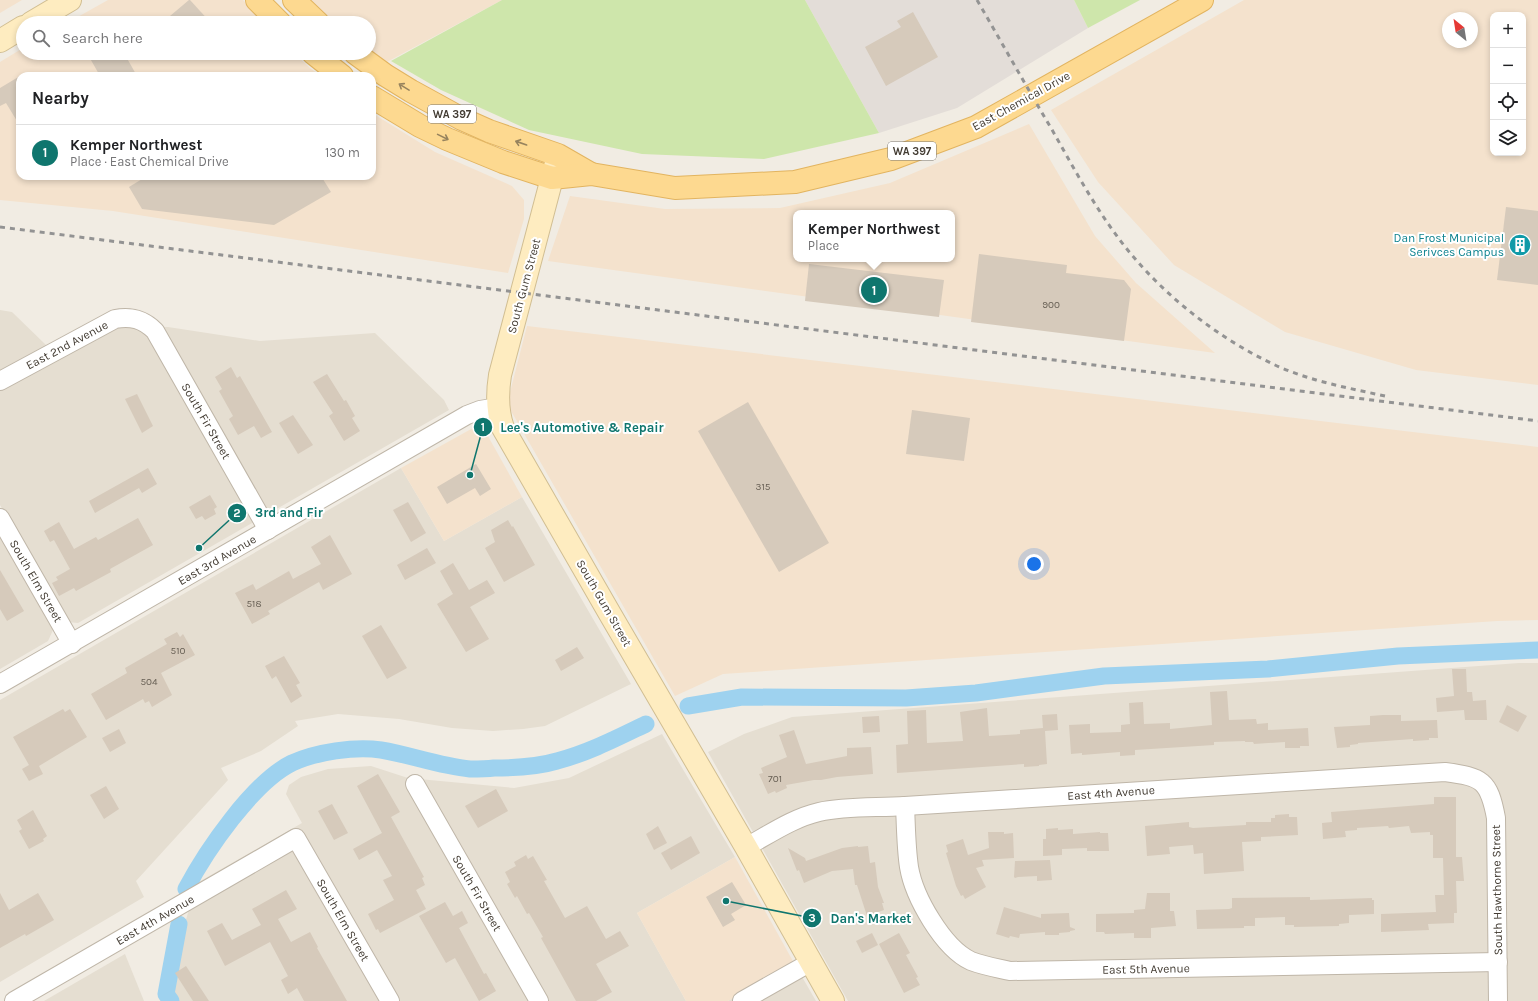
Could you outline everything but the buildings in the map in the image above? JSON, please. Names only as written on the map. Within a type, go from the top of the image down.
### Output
[{"type":"main road","points":[[42,16],[70,0]]},
{"type":"main road","points":[[257,0],[273,16]]},
{"type":"main road","points":[[294,0],[311,16]]},
{"type":"main road","name":"East Chemical Drive","points":[[552,178],[591,174],[675,188],[795,182],[891,159],[976,127],[1202,0]]},
{"type":"main road","points":[[0,41],[16,31]]},
{"type":"main road","points":[[322,60],[337,72]]},
{"type":"main road","name":"WA 397","points":[[365,60],[411,91],[462,119],[489,131],[558,155]]},
{"type":"main road","name":"WA 397","points":[[376,99],[413,122],[447,139],[503,162],[552,178]]},
{"type":"main road","name":"East Chemical Drive","points":[[558,155],[591,174]]},
{"type":"main road","name":"South Gum Street","points":[[558,155],[500,375],[498,407],[503,428],[746,847],[833,1001]]},
{"type":"street","name":"East 2nd Avenue","points":[[0,381],[115,319],[126,317],[136,319]]},
{"type":"street","name":"South Fir Street","points":[[136,319],[146,323],[155,331],[268,530]]},
{"type":"street","name":"East 3rd Avenue","points":[[0,684],[72,644],[467,415],[480,410],[498,407]]},
{"type":"street","name":"South Elm Street","points":[[0,518],[72,644]]},
{"type":"street","name":"East 4th Avenue","points":[[746,847],[794,820],[819,812],[842,809],[1445,772],[1474,778],[1482,782]]},
{"type":"street","name":"South Hawthorne Street","points":[[1482,782],[1492,799],[1496,818],[1498,1001]]},
{"type":"street","name":"South Fir Street","points":[[415,784],[539,1001]]},
{"type":"street","name":"East 5th Avenue","points":[[905,806],[909,868],[915,887],[924,907],[943,938],[955,950],[970,960],[988,967],[1010,971],[1498,962]]},
{"type":"street","name":"East 4th Avenue","points":[[14,1001],[296,838]]},
{"type":"street","name":"South Elm Street","points":[[296,838],[390,1001]]},
{"type":"street","points":[[742,1001],[811,962]]},
{"type":"shaded area","points":[[0,0],[22,0],[0,13]]},
{"type":"shaded area","points":[[108,0],[243,0],[257,16],[79,16]]},
{"type":"shaded area","points":[[310,0],[502,0],[385,63],[376,56],[376,16],[327,16]]},
{"type":"shaded area","points":[[805,0],[1074,0],[1088,28],[957,108],[879,133]]},
{"type":"shaded area","points":[[1244,0],[1538,0],[1538,385],[1416,370],[1285,332],[1174,265],[1098,182],[1051,110]]},
{"type":"shaded area","points":[[16,52],[16,60],[301,60],[316,72],[16,72],[16,180],[376,180],[376,115],[435,152],[512,186],[524,200],[524,219],[508,273],[113,211],[0,200],[0,62]]},
{"type":"shaded area","points":[[1029,124],[1095,236],[1136,283],[1215,353],[548,261],[570,196],[665,209],[780,208],[890,183]]},
{"type":"shaded area","points":[[0,310],[12,312],[48,347],[0,375]]},
{"type":"shaded area","points":[[119,325],[168,327],[260,341],[375,333],[444,400],[449,410],[78,623],[68,622],[63,616],[0,505],[0,389]]},
{"type":"shaded area","points":[[527,326],[1538,447],[1538,620],[1497,621],[723,674],[675,696],[507,404]]},
{"type":"shaded area","points":[[478,427],[484,429],[522,497],[444,541],[401,468],[473,428]]},
{"type":"shaded area","points":[[401,468],[444,541],[522,497],[631,684],[545,726],[523,729],[493,731],[452,728],[399,719],[338,714],[295,721],[298,726],[261,751],[221,768],[228,780],[136,881],[144,897],[0,982],[0,700]]},
{"type":"shaded area","points":[[0,532],[53,630],[48,641],[0,669]]},
{"type":"shaded area","points":[[1519,663],[1538,663],[1538,1001],[848,1001],[708,752],[744,734],[792,717]]},
{"type":"shaded area","points":[[662,734],[735,857],[637,913],[686,1001],[176,1001],[172,995],[173,973],[182,933],[197,883],[302,823],[286,794],[289,785],[301,777],[328,769],[371,766],[408,778],[514,788],[569,778]]},
{"type":"shaded area","points":[[735,857],[794,963],[728,1001],[686,1001],[637,913]]},
{"type":"shaded area","points":[[125,954],[144,1001],[44,1001]]},
{"type":"shaded area","points":[[794,963],[816,1001],[728,1001]]},
{"type":"green space","points":[[502,0],[805,0],[879,133],[764,159],[642,154],[529,130],[441,90],[391,61]]},
{"type":"green space","points":[[1074,0],[1140,0],[1088,28]]},
{"type":"waterway","points":[[688,706],[742,697],[906,698],[976,693],[1104,676],[1268,669],[1398,656],[1538,650]]},
{"type":"waterway","points":[[186,889],[218,837],[247,801],[277,772],[302,759],[348,749],[371,749],[392,752],[459,768],[485,769],[526,767],[542,765],[569,758],[602,745],[646,724]]},
{"type":"waterway","points":[[171,1001],[166,994],[179,924]]},
{"type":"railway","points":[[977,0],[1097,207],[1130,252],[1166,291],[1207,325],[1229,340],[1275,365],[1315,380],[1385,396]]},
{"type":"railway","points":[[0,227],[1538,421]]},
{"type":"place","name":"Dan Frost Municipal Serivces Campus","points":[[1520,245]]},
{"type":"place","name":"Kemper Northwest","points":[[874,290]]},
{"type":"place","name":"Lee's Automotive & Repair","points":[[470,475]]},
{"type":"place","name":"3rd and Fir","points":[[199,548]]},
{"type":"place","name":"Dan's Market","points":[[726,901]]}]
